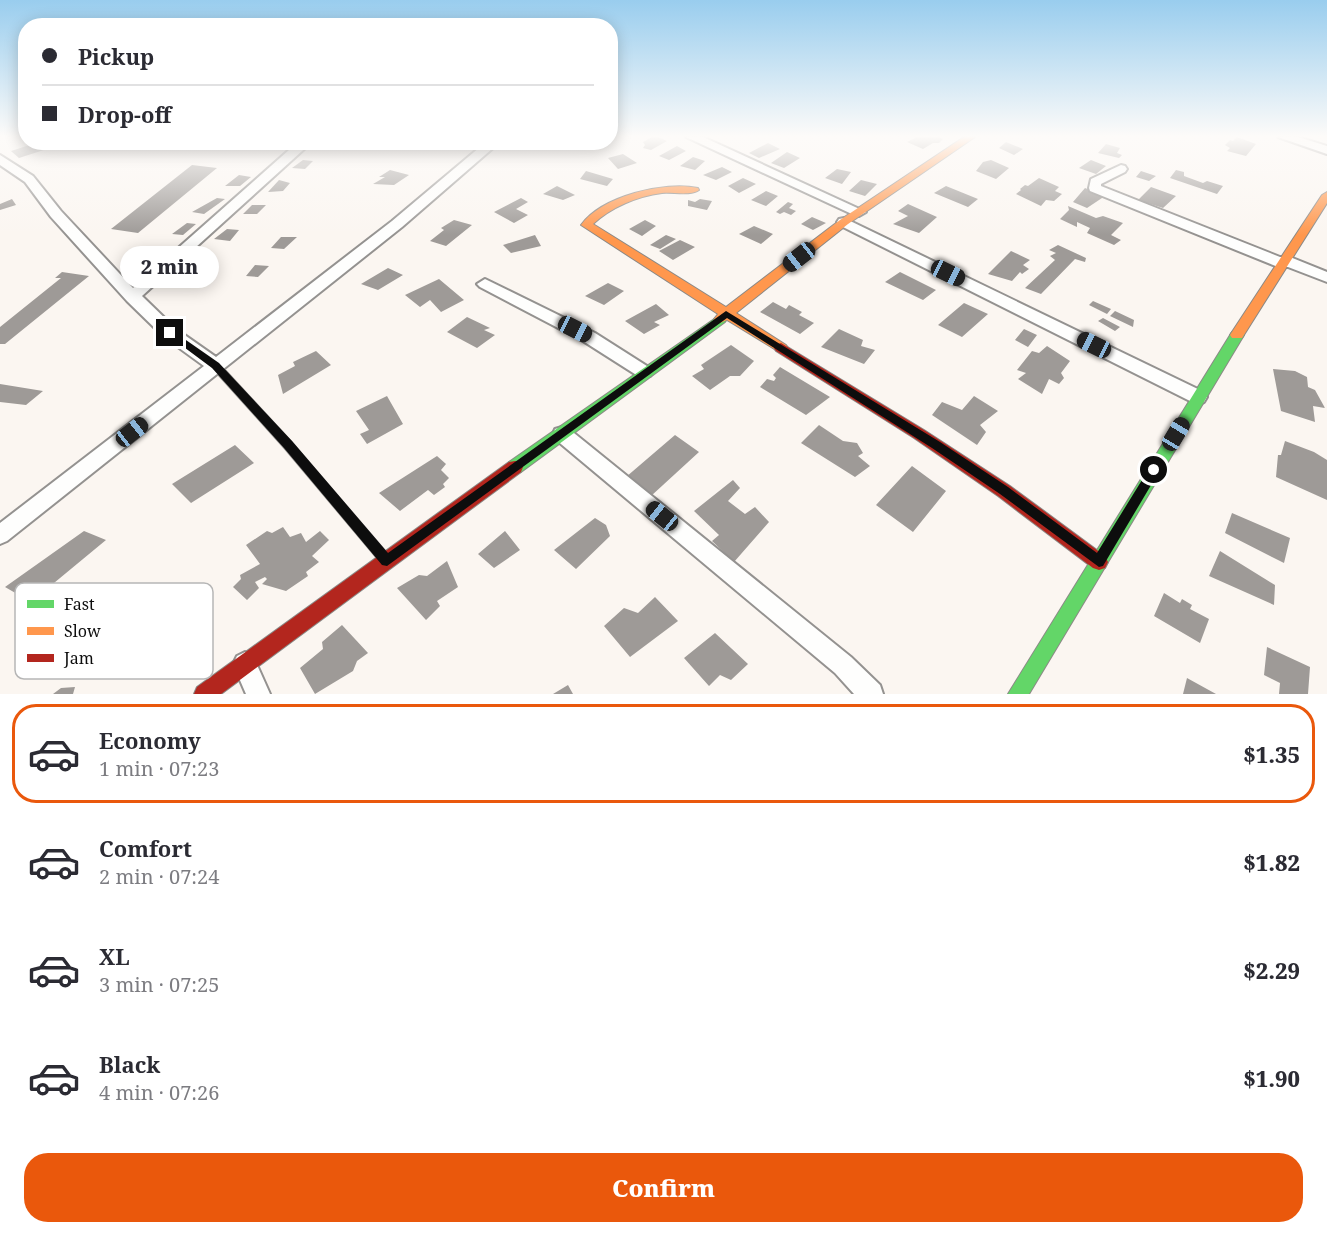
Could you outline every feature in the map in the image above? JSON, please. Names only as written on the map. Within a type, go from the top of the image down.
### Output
[{"type":"street","points":[[16,169],[29,178],[56,214],[132,297],[170,333],[216,365]]},
{"type":"street","points":[[132,297],[275,169]]},
{"type":"street","points":[[0,535],[397,224],[462,169]]},
{"type":"street","points":[[764,169],[859,212]]},
{"type":"street","points":[[204,694],[726,314],[844,222],[923,169]]},
{"type":"street","points":[[1120,169],[1095,182],[1095,188],[1327,277]]},
{"type":"street","points":[[694,190],[666,187],[639,194],[591,219],[587,225],[966,465],[1099,562]]},
{"type":"street","points":[[1018,694],[1198,397],[1327,195]]},
{"type":"street","points":[[844,222],[1198,397]]},
{"type":"street","points":[[485,284],[589,337],[644,372]]},
{"type":"street","points":[[562,434],[843,665],[871,694]]},
{"type":"street","points":[[245,664],[258,694]]},
{"type":"lane","points":[[216,365],[288,444],[387,561]]},
{"type":"building","points":[[186,169],[215,169],[138,233],[111,229]]},
{"type":"building","points":[[716,169],[732,172],[716,180],[703,175]]},
{"type":"building","points":[[836,169],[851,172],[842,184],[825,178]]},
{"type":"building","points":[[977,169],[1007,169],[996,179],[976,171]]},
{"type":"building","points":[[1083,169],[1102,169],[1096,174]]},
{"type":"building","points":[[390,170],[409,175],[394,185],[373,184],[385,177],[379,177]]},
{"type":"building","points":[[1176,170],[1184,172],[1184,176],[1203,183],[1207,181],[1223,186],[1217,194],[1170,178]]},
{"type":"building","points":[[586,171],[613,179],[607,186],[580,179]]},
{"type":"building","points":[[1141,171],[1156,176],[1149,181],[1136,177]]},
{"type":"building","points":[[239,175],[251,177],[240,186],[225,186]]},
{"type":"building","points":[[743,178],[756,184],[739,193],[728,186]]},
{"type":"building","points":[[1039,178],[1059,187],[1055,191],[1062,194],[1054,201],[1046,200],[1041,206],[1016,194],[1025,185],[1028,186]]},
{"type":"building","points":[[279,180],[290,183],[283,191],[268,192]]},
{"type":"building","points":[[861,180],[877,184],[865,196],[849,191]]},
{"type":"building","points":[[557,186],[575,195],[563,200],[543,194]]},
{"type":"building","points":[[946,186],[978,199],[968,207],[934,193]]},
{"type":"building","points":[[1151,187],[1176,196],[1163,208],[1138,200]]},
{"type":"building","points":[[1085,188],[1105,196],[1087,208],[1073,202]]},
{"type":"building","points":[[766,191],[778,196],[766,206],[751,200]]},
{"type":"building","points":[[217,198],[225,199],[204,214],[192,212]]},
{"type":"building","points":[[521,198],[528,202],[516,209],[528,215],[514,223],[494,212]]},
{"type":"building","points":[[12,199],[16,205],[0,210],[0,204]]},
{"type":"building","points":[[700,199],[712,201],[707,210],[688,206],[688,200],[695,202]]},
{"type":"building","points":[[788,202],[793,204],[789,208],[796,211],[791,215],[776,212]]},
{"type":"building","points":[[908,204],[937,217],[919,233],[893,224],[908,216],[898,211]]},
{"type":"building","points":[[252,205],[266,205],[257,214],[243,214]]},
{"type":"building","points":[[1068,206],[1096,218],[1103,216],[1123,223],[1111,235],[1121,240],[1114,245],[1087,233],[1090,228],[1077,222],[1077,227],[1060,219],[1069,210]]},
{"type":"building","points":[[812,217],[826,223],[813,230],[801,224]]},
{"type":"building","points":[[454,220],[472,225],[446,246],[430,241],[444,230],[441,228]]},
{"type":"building","points":[[645,220],[656,226],[642,236],[629,229]]},
{"type":"building","points":[[187,223],[196,224],[183,235],[172,234]]},
{"type":"building","points":[[754,226],[773,234],[761,244],[739,234]]},
{"type":"building","points":[[227,229],[239,230],[230,241],[214,239]]},
{"type":"building","points":[[535,235],[541,246],[511,253],[503,245]]},
{"type":"building","points":[[666,235],[676,239],[660,249],[650,245]]},
{"type":"building","points":[[281,237],[297,237],[284,249],[271,248]]},
{"type":"building","points":[[680,240],[695,247],[673,260],[659,251]]},
{"type":"building","points":[[1058,245],[1086,258],[1085,262],[1075,259],[1041,294],[1025,288],[1055,260],[1050,256],[1056,253],[1049,250]]},
{"type":"building","points":[[154,249],[166,250],[150,263],[139,260]]},
{"type":"building","points":[[1011,251],[1030,260],[1023,265],[1029,269],[1022,274],[1020,272],[1012,281],[988,274]]},
{"type":"building","points":[[201,255],[213,256],[198,268],[182,266]]},
{"type":"building","points":[[255,265],[269,266],[258,277],[246,276]]},
{"type":"building","points":[[388,268],[403,275],[378,290],[361,284]]},
{"type":"building","points":[[62,272],[89,276],[5,344],[0,344],[0,327],[61,278],[55,278]]},
{"type":"building","points":[[900,272],[936,290],[923,300],[885,282]]},
{"type":"building","points":[[439,279],[464,300],[441,312],[430,300],[420,307],[405,295]]},
{"type":"building","points":[[608,283],[624,291],[604,305],[585,296]]},
{"type":"building","points":[[1093,301],[1111,309],[1107,314],[1089,305]]},
{"type":"building","points":[[773,302],[786,309],[789,305],[802,312],[799,315],[814,323],[800,334],[760,312]]},
{"type":"building","points":[[964,303],[988,314],[962,337],[938,325]]},
{"type":"building","points":[[656,304],[669,315],[654,322],[660,325],[644,334],[625,321]]},
{"type":"building","points":[[1115,311],[1134,320],[1133,327],[1110,316]]},
{"type":"building","points":[[467,317],[490,328],[484,330],[495,335],[477,348],[447,332]]},
{"type":"building","points":[[1103,318],[1120,327],[1115,331],[1098,321]]},
{"type":"building","points":[[839,329],[863,340],[861,346],[875,350],[864,364],[821,347]]},
{"type":"building","points":[[1024,329],[1037,335],[1028,347],[1015,340]]},
{"type":"building","points":[[731,345],[754,361],[740,376],[730,376],[710,390],[692,376],[704,369],[701,365]]},
{"type":"building","points":[[1047,346],[1070,361],[1061,373],[1064,378],[1059,384],[1049,379],[1042,394],[1018,379],[1026,373],[1017,370],[1032,351],[1039,353]]},
{"type":"building","points":[[316,351],[331,365],[283,394],[278,375],[295,366],[293,362]]},
{"type":"building","points":[[780,367],[830,397],[806,415],[760,387],[767,379],[774,381],[776,378],[773,375]]},
{"type":"building","points":[[1273,369],[1295,371],[1307,377],[1308,387],[1315,390],[1325,408],[1313,406],[1315,422],[1281,411]]},
{"type":"building","points":[[0,384],[43,391],[26,405],[0,402]]},
{"type":"building","points":[[387,396],[403,424],[367,444],[360,434],[369,430],[356,411]]},
{"type":"building","points":[[974,396],[998,411],[980,425],[986,432],[977,445],[932,415],[942,402],[962,410]]},
{"type":"building","points":[[819,425],[843,441],[857,443],[863,453],[858,456],[870,466],[855,477],[801,443]]},
{"type":"building","points":[[675,435],[699,452],[651,496],[626,477]]},
{"type":"building","points":[[1285,441],[1314,452],[1327,460],[1327,500],[1276,477],[1278,455],[1281,455]]},
{"type":"building","points":[[235,445],[254,463],[191,503],[172,484]]},
{"type":"building","points":[[437,456],[446,464],[441,470],[449,478],[443,484],[445,487],[434,495],[428,490],[400,511],[379,493]]},
{"type":"building","points":[[912,466],[946,491],[913,532],[876,505]]},
{"type":"building","points":[[733,480],[740,488],[728,501],[745,514],[755,507],[769,522],[734,562],[712,541],[719,535],[694,511]]},
{"type":"building","points":[[1232,513],[1290,538],[1284,563],[1225,533]]},
{"type":"building","points":[[595,518],[606,525],[610,536],[576,569],[554,550]]},
{"type":"building","points":[[283,527],[290,537],[301,533],[306,542],[320,531],[329,540],[312,556],[319,562],[306,572],[308,576],[286,591],[262,584],[267,579],[265,577],[255,582],[259,588],[247,600],[233,587],[241,579],[240,575],[260,564],[246,545],[267,531],[272,533]]},
{"type":"building","points":[[84,531],[106,540],[54,583],[15,583],[15,593],[5,587]]},
{"type":"building","points":[[505,531],[520,550],[494,568],[478,554]]},
{"type":"building","points":[[1220,551],[1275,585],[1274,605],[1209,576]]},
{"type":"building","points":[[447,561],[458,587],[437,601],[440,606],[426,620],[397,588],[419,575],[427,576]]},
{"type":"building","points":[[1164,593],[1180,603],[1182,599],[1192,605],[1190,609],[1209,619],[1200,643],[1154,616]]},
{"type":"building","points":[[655,597],[678,621],[630,657],[604,626],[624,608],[638,613]]},
{"type":"building","points":[[342,625],[368,653],[357,661],[353,671],[315,694],[300,668],[323,649],[322,642]]},
{"type":"building","points":[[715,633],[748,664],[731,680],[720,675],[709,686],[684,658]]},
{"type":"building","points":[[1267,647],[1310,667],[1308,694],[1279,694],[1280,683],[1264,675]]},
{"type":"building","points":[[1187,678],[1216,694],[1183,694]]},
{"type":"building","points":[[568,685],[573,694],[553,694]]},
{"type":"building","points":[[75,687],[73,694],[53,694],[61,688]]},
{"type":"traffic: fast","points":[[515,467],[720,319]]},
{"type":"traffic: fast","points":[[1018,694],[1237,335]]},
{"type":"traffic: slow","points":[[720,319],[844,222],[923,169]]},
{"type":"traffic: slow","points":[[694,190],[660,190],[630,198],[594,217],[587,225],[781,348]]},
{"type":"traffic: slow","points":[[1237,335],[1327,195]]},
{"type":"traffic: jam","points":[[781,348],[919,434],[1004,491],[1099,562]]},
{"type":"traffic: jam","points":[[204,694],[515,467]]},
{"type":"route","points":[[170,333],[216,365],[288,444],[387,561],[726,314],[936,445],[1004,491],[1099,562],[1154,470]]}]
